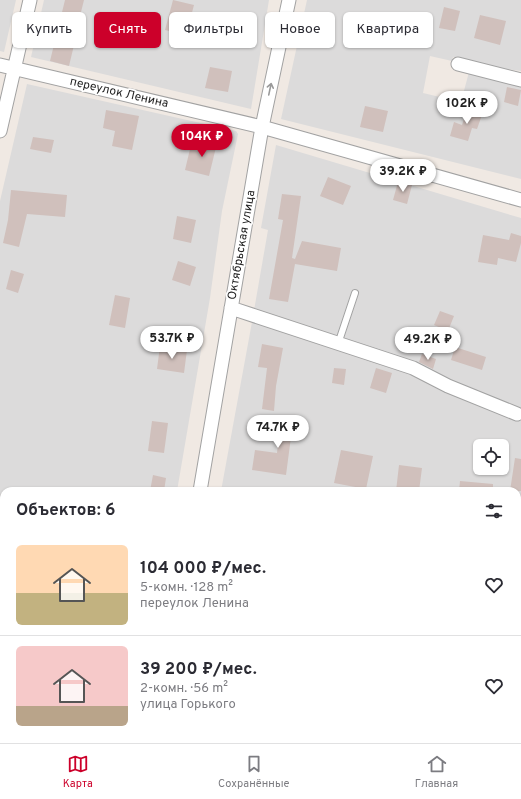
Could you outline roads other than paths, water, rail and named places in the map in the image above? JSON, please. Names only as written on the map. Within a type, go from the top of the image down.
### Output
[{"type":"street","points":[[0,131],[30,0]]},
{"type":"street","name":"Октябрьская улица","points":[[201,487],[262,128],[289,0]]},
{"type":"street","points":[[458,64],[521,80]]},
{"type":"street","name":"переулок Ленина","points":[[0,65],[262,128],[521,200]]},
{"type":"street","points":[[231,308],[413,368],[448,386],[517,414]]},
{"type":"lane","points":[[338,344],[355,293]]}]
